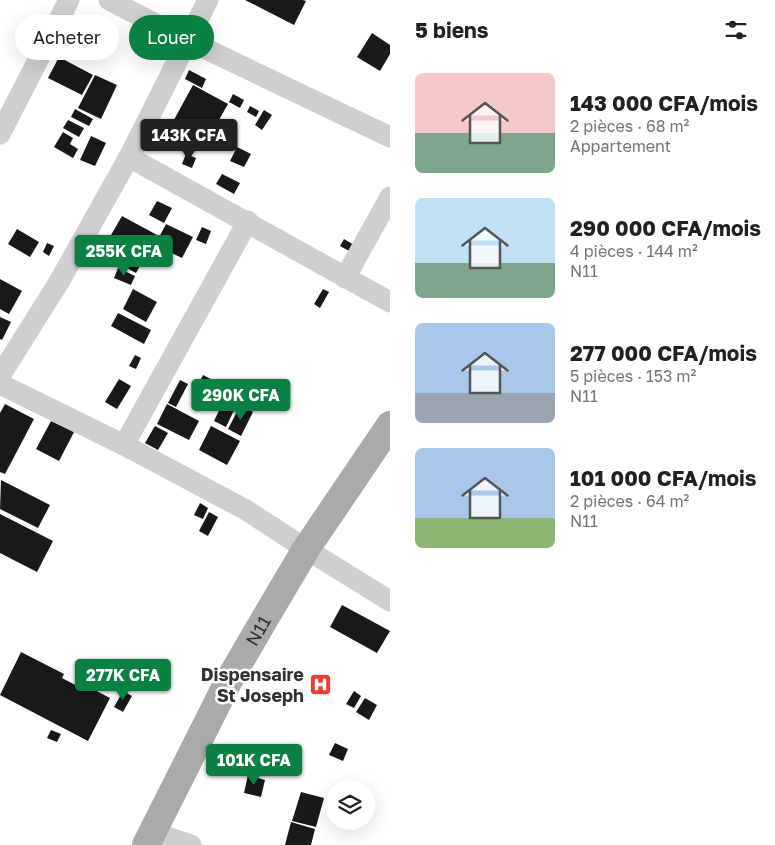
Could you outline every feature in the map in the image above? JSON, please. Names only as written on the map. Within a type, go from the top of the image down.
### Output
[{"type":"main road","name":"N11","points":[[148,839],[229,680],[306,550],[390,426]]},
{"type":"street","points":[[0,134],[69,0]]},
{"type":"street","points":[[109,0],[138,15]]},
{"type":"street","points":[[200,15],[208,0]]},
{"type":"street","points":[[214,53],[390,137]]},
{"type":"street","points":[[0,376],[59,282],[130,157],[177,60]]},
{"type":"street","points":[[130,157],[248,221],[390,302]]},
{"type":"street","points":[[345,278],[390,197]]},
{"type":"street","points":[[124,445],[248,221]]},
{"type":"street","points":[[0,384],[124,445],[246,510],[306,550],[390,601]]},
{"type":"street","points":[[148,839],[191,845]]},
{"type":"building","points":[[245,0],[303,0],[306,1],[294,25]]},
{"type":"building","points":[[372,33],[390,45],[390,54],[380,71],[357,57]]},
{"type":"building","points":[[57,60],[65,60],[93,75],[82,95],[48,78]]},
{"type":"building","points":[[189,70],[206,79],[202,88],[185,79]]},
{"type":"building","points":[[95,75],[117,85],[101,119],[78,108]]},
{"type":"building","points":[[193,85],[228,104],[204,146],[170,127]]},
{"type":"building","points":[[233,94],[244,100],[240,108],[229,102]]},
{"type":"building","points":[[250,106],[259,111],[256,117],[247,112]]},
{"type":"building","points":[[75,109],[93,119],[89,126],[71,117]]},
{"type":"building","points":[[264,110],[272,115],[262,130],[255,125]]},
{"type":"building","points":[[68,120],[84,128],[79,137],[63,128]]},
{"type":"building","points":[[63,132],[73,138],[70,144],[78,149],[73,158],[54,147]]},
{"type":"building","points":[[91,136],[106,143],[95,166],[80,160]]},
{"type":"building","points":[[237,147],[251,154],[244,167],[230,161]]},
{"type":"building","points":[[186,154],[196,158],[192,168],[182,164]]},
{"type":"building","points":[[222,174],[240,183],[234,194],[216,184]]},
{"type":"building","points":[[157,201],[172,208],[164,223],[149,215]]},
{"type":"building","points":[[122,216],[157,235],[136,273],[100,254]]},
{"type":"building","points":[[166,224],[193,237],[182,258],[155,245]]},
{"type":"building","points":[[202,227],[211,231],[206,244],[196,240]]},
{"type":"building","points":[[17,229],[39,242],[30,257],[8,244]]},
{"type":"building","points":[[344,239],[354,245],[351,252],[340,246]]},
{"type":"building","points":[[47,243],[54,246],[49,256],[43,252]]},
{"type":"building","points":[[118,268],[135,276],[131,285],[114,278]]},
{"type":"building","points":[[0,279],[22,291],[9,314],[0,309]]},
{"type":"building","points":[[133,289],[157,302],[146,322],[123,309]]},
{"type":"building","points":[[323,289],[329,292],[320,308],[314,304]]},
{"type":"building","points":[[118,313],[151,330],[144,344],[111,326]]},
{"type":"building","points":[[0,317],[11,322],[2,340],[0,339]]},
{"type":"building","points":[[135,355],[141,358],[136,369],[129,366]]},
{"type":"building","points":[[203,375],[224,386],[213,408],[192,398]]},
{"type":"building","points":[[119,379],[131,386],[117,409],[105,402]]},
{"type":"building","points":[[180,380],[188,384],[176,407],[168,403]]},
{"type":"building","points":[[225,398],[237,404],[226,427],[214,421]]},
{"type":"building","points":[[5,404],[34,419],[5,474],[0,472],[0,413]]},
{"type":"building","points":[[167,404],[199,421],[189,440],[157,424]]},
{"type":"building","points":[[240,406],[253,412],[241,436],[228,429]]},
{"type":"building","points":[[51,421],[74,432],[59,461],[36,449]]},
{"type":"building","points":[[155,426],[168,433],[158,450],[145,443]]},
{"type":"building","points":[[211,426],[240,441],[227,465],[199,450]]},
{"type":"building","points":[[1,480],[50,505],[38,528],[0,509]]},
{"type":"building","points":[[200,503],[208,508],[203,519],[194,515]]},
{"type":"building","points":[[209,512],[218,517],[208,536],[199,531]]},
{"type":"building","points":[[0,514],[53,541],[37,572],[0,553]]},
{"type":"building","points":[[342,605],[390,631],[377,653],[330,627]]},
{"type":"building","points":[[21,652],[64,674],[62,678],[85,690],[87,686],[110,698],[88,741],[0,695]]},
{"type":"building","points":[[123,691],[132,696],[123,712],[114,707]]},
{"type":"building","points":[[354,691],[361,696],[354,708],[346,704]]},
{"type":"building","points":[[365,698],[377,705],[369,720],[356,712]]},
{"type":"building","points":[[51,730],[61,734],[57,742],[47,738]]},
{"type":"building","points":[[335,743],[348,749],[343,761],[329,755]]},
{"type":"building","points":[[248,775],[265,780],[261,797],[244,793]]},
{"type":"building","points":[[301,792],[324,798],[316,827],[292,821]]},
{"type":"building","points":[[291,822],[315,829],[311,845],[285,845]]},
{"type":"place","name":"Dispensaire St Joseph","points":[[320,684]]}]
